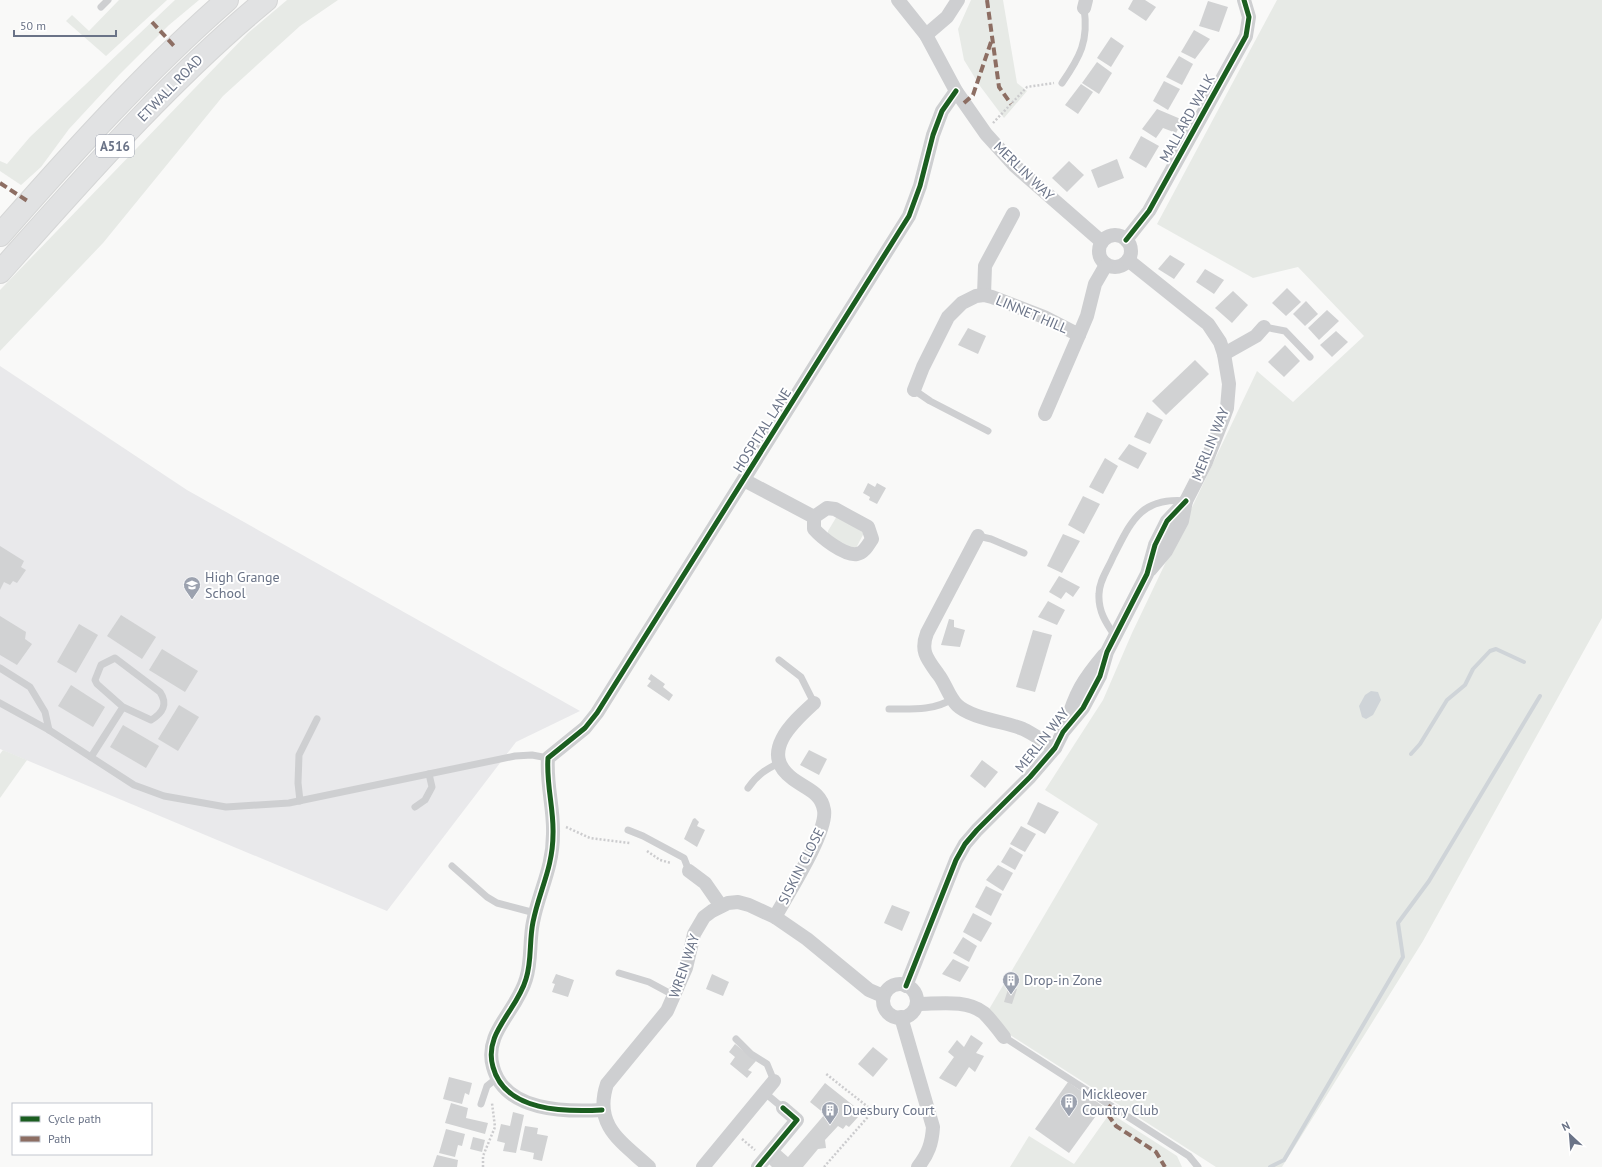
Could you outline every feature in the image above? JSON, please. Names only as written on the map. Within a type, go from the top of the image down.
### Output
[{"type":"highway","name":"ETWALL ROAD","points":[[0,272],[38,211],[114,108],[164,57],[227,0]]},
{"type":"highway","name":"ETWALL ROAD","points":[[0,235],[38,211],[186,69],[223,35],[266,0]]},
{"type":"street","points":[[898,0],[926,35],[956,91]]},
{"type":"street","points":[[926,35],[947,17],[958,0]]},
{"type":"street","name":"MALLARD WALK","points":[[1126,240],[1150,211],[1246,36],[1249,17],[1244,0]]},
{"type":"street","name":"MERLIN WAY","points":[[956,91],[984,132],[1015,166],[1102,242]]},
{"type":"street","name":"HOSPITAL LANE","points":[[548,758],[581,732],[597,713],[908,216],[920,186],[935,129],[942,111],[956,91]]},
{"type":"street","points":[[984,295],[985,266],[1013,214]]},
{"type":"street","points":[[1111,236],[1122,237],[1126,240],[1131,250],[1128,260],[1121,266],[1110,267],[1106,265],[1102,261],[1099,251],[1102,242],[1111,236]]},
{"type":"street","name":"MERLIN WAY","points":[[906,986],[956,860],[965,844],[1030,777],[1055,748],[1063,732],[1083,708],[1100,676],[1107,652],[1147,574],[1166,551],[1182,521],[1186,501],[1206,462],[1227,408],[1228,384],[1224,354],[1220,342],[1208,324],[1128,260]]},
{"type":"street","name":"LINNET HILL","points":[[914,390],[923,367],[948,318],[962,303],[984,295],[1044,317],[1079,335],[1087,316],[1095,284],[1106,265]]},
{"type":"street","points":[[1224,354],[1256,336],[1264,327]]},
{"type":"street","points":[[1045,414],[1079,335]]},
{"type":"street","points":[[744,480],[814,517]]},
{"type":"street","points":[[978,536],[924,641],[923,648],[926,656],[940,675],[952,699],[958,707],[1000,723],[1022,729],[1055,748]]},
{"type":"street","points":[[781,762],[778,750],[781,740],[793,723],[814,703]]},
{"type":"street","points":[[548,758],[547,772],[553,834],[549,870],[535,913],[526,980],[517,1002],[494,1036],[491,1058],[499,1081],[514,1096],[535,1105],[578,1112],[602,1110],[610,1129],[616,1137],[649,1167]]},
{"type":"street","name":"SISKIN CLOSE","points":[[775,916],[800,872],[822,828],[824,819],[824,810],[816,794],[787,774],[781,762]]},
{"type":"street","points":[[689,871],[705,883],[721,906]]},
{"type":"street","name":"WREN WAY","points":[[602,1110],[606,1084],[660,1020],[674,996],[686,968],[694,934],[704,917],[721,906],[738,902],[775,916],[807,939],[869,990],[883,996]]},
{"type":"street","points":[[900,984],[910,987],[914,992],[918,1004],[913,1012],[901,1017],[896,1017],[886,1009],[883,996],[894,985],[900,984]]},
{"type":"street","points":[[918,1004],[962,1004],[973,1007],[984,1013],[1004,1037]]},
{"type":"street","points":[[901,1017],[933,1127],[933,1139],[928,1154],[918,1167]]},
{"type":"street","points":[[703,1167],[774,1081]]},
{"type":"street","points":[[761,1163],[797,1120],[783,1108]]},
{"type":"lane","points":[[101,7],[108,0]]},
{"type":"lane","points":[[1062,83],[1078,58],[1084,43],[1087,27],[1085,4]]},
{"type":"lane","points":[[1264,327],[1285,331],[1310,357]]},
{"type":"lane","points":[[914,390],[930,401],[988,431]]},
{"type":"lane","points":[[1115,636],[1103,617],[1099,594],[1103,579],[1127,529],[1136,517],[1148,508],[1174,500],[1186,501]]},
{"type":"lane","points":[[978,536],[991,539],[1024,553]]},
{"type":"lane","points":[[115,658],[160,692],[164,698],[164,709],[159,716],[151,720],[123,707],[97,684],[95,680],[101,665],[115,658]]},
{"type":"lane","points":[[779,660],[801,677],[814,703]]},
{"type":"lane","points":[[0,668],[30,687],[45,712],[48,730]]},
{"type":"lane","points":[[889,709],[931,707],[945,703],[952,699]]},
{"type":"lane","points":[[0,703],[48,730],[134,785],[164,796],[226,807],[255,806],[300,801],[516,756],[532,755],[548,758]]},
{"type":"lane","points":[[91,757],[123,707]]},
{"type":"lane","points":[[300,801],[298,783],[299,755],[317,719]]},
{"type":"lane","points":[[748,788],[755,777],[781,762]]},
{"type":"lane","points":[[415,807],[426,800],[432,787],[429,774]]},
{"type":"lane","points":[[628,830],[644,836],[684,858],[689,871]]},
{"type":"lane","points":[[452,866],[487,897],[497,903],[535,913]]},
{"type":"lane","points":[[619,973],[649,982],[674,996]]},
{"type":"lane","points":[[1004,1037],[1189,1156],[1198,1167]]},
{"type":"lane","points":[[736,1039],[751,1054],[767,1064],[774,1081]]},
{"type":"lane","points":[[481,1104],[487,1086],[499,1081]]},
{"type":"lane","points":[[765,1093],[783,1108]]},
{"type":"path","points":[[984,132],[1027,87],[1046,83],[1062,83]]},
{"type":"path","points":[[552,822],[590,838],[634,844]]},
{"type":"path","points":[[645,849],[660,860],[689,871]]},
{"type":"path","points":[[824,1167],[873,1110],[825,1073]]},
{"type":"path","points":[[483,1167],[483,1156],[495,1127],[492,1097],[499,1081]]},
{"type":"path","points":[[732,1130],[761,1163]]},
{"type":"shaded area","points":[[119,0],[167,0],[106,56],[66,21],[72,15],[89,31]]},
{"type":"shaded area","points":[[175,0],[199,0],[169,25],[119,75],[69,129],[41,167],[21,185],[0,171],[0,161],[7,164],[30,137]]},
{"type":"shaded area","points":[[287,0],[338,0],[300,26],[223,96],[103,243],[0,351],[0,290],[248,33]]},
{"type":"shaded area","points":[[971,0],[1003,0],[1017,83],[1027,91],[1004,118],[980,86],[964,60],[958,29]]},
{"type":"shaded area","points":[[1277,0],[1602,0],[1602,618],[1423,941],[1282,1167],[1216,1167],[1007,1033],[988,1011],[1098,824],[1045,790],[1103,700],[1132,633],[1257,371],[1293,402],[1364,336],[1298,267],[1253,278],[1157,224]]},
{"type":"shaded area","name":"High Grange School","points":[[0,366],[187,490],[580,711],[516,742],[387,911],[0,749]]},
{"type":"shaded area","points":[[837,516],[864,533],[856,548],[852,549],[828,536],[828,531]]},
{"type":"shaded area","points":[[1371,691],[1378,692],[1381,700],[1373,715],[1366,719],[1362,717],[1359,706],[1365,695]]},
{"type":"shaded area","points":[[3,750],[27,760],[0,798],[0,754]]},
{"type":"shaded area","points":[[1110,1113],[1177,1156],[1182,1167],[1010,1167],[1029,1136],[1074,1164]]},
{"type":"building","points":[[1133,0],[1145,0],[1156,7],[1146,21],[1128,9]]},
{"type":"building","points":[[1208,1],[1228,7],[1219,32],[1199,26]]},
{"type":"building","points":[[1194,30],[1210,39],[1195,59],[1181,52]]},
{"type":"building","points":[[1111,37],[1124,46],[1111,67],[1097,58]]},
{"type":"building","points":[[1179,56],[1193,64],[1182,85],[1166,77]]},
{"type":"building","points":[[1097,62],[1112,73],[1099,94],[1082,83]]},
{"type":"building","points":[[1164,81],[1180,89],[1168,110],[1153,101]]},
{"type":"building","points":[[1081,84],[1093,92],[1078,114],[1065,105]]},
{"type":"building","points":[[1157,109],[1183,120],[1176,133],[1163,128],[1156,138],[1142,129]]},
{"type":"building","points":[[1141,136],[1159,146],[1146,168],[1129,158]]},
{"type":"building","points":[[1117,159],[1124,178],[1098,188],[1091,170]]},
{"type":"building","points":[[1069,161],[1084,175],[1067,192],[1052,178]]},
{"type":"building","points":[[1170,255],[1185,264],[1174,279],[1158,269]]},
{"type":"building","points":[[1205,269],[1224,280],[1214,294],[1196,282]]},
{"type":"building","points":[[1287,288],[1301,302],[1286,316],[1272,303]]},
{"type":"building","points":[[1233,291],[1248,305],[1232,323],[1215,308]]},
{"type":"building","points":[[1306,301],[1318,314],[1305,326],[1293,314]]},
{"type":"building","points":[[1327,310],[1339,321],[1319,340],[1308,328]]},
{"type":"building","points":[[968,328],[986,336],[978,354],[958,345]]},
{"type":"building","points":[[1336,331],[1348,342],[1332,357],[1320,345]]},
{"type":"building","points":[[1285,345],[1300,361],[1284,377],[1268,362]]},
{"type":"building","points":[[1195,360],[1209,374],[1166,415],[1152,401]]},
{"type":"building","points":[[1147,412],[1163,420],[1150,444],[1134,437]]},
{"type":"building","points":[[1129,444],[1147,453],[1138,469],[1118,459]]},
{"type":"building","points":[[1105,458],[1118,466],[1103,494],[1089,487]]},
{"type":"building","points":[[868,483],[875,487],[877,483],[886,488],[877,504],[869,500],[870,497],[863,493]]},
{"type":"building","points":[[1083,496],[1100,504],[1084,534],[1068,525]]},
{"type":"building","points":[[1063,534],[1080,541],[1062,573],[1047,566]]},
{"type":"building","points":[[0,546],[24,561],[21,567],[26,570],[17,583],[13,581],[10,585],[4,582],[0,590]]},
{"type":"building","points":[[1059,576],[1080,587],[1073,597],[1066,592],[1061,599],[1049,592]]},
{"type":"building","points":[[1048,601],[1065,610],[1057,625],[1038,617]]},
{"type":"building","points":[[121,615],[156,637],[142,659],[107,636]]},
{"type":"building","points":[[0,616],[26,632],[25,639],[32,644],[17,665],[0,655]]},
{"type":"building","points":[[949,619],[954,620],[954,627],[965,630],[960,647],[941,645]]},
{"type":"building","points":[[79,624],[98,635],[76,673],[57,662]]},
{"type":"building","points":[[1033,630],[1052,635],[1035,692],[1016,687]]},
{"type":"building","points":[[162,649],[198,671],[185,692],[149,670]]},
{"type":"building","points":[[651,674],[665,684],[663,687],[673,695],[669,701],[647,686],[651,681],[648,679]]},
{"type":"building","points":[[71,685],[105,707],[93,727],[58,706]]},
{"type":"building","points":[[179,705],[199,717],[178,751],[158,739]]},
{"type":"building","points":[[123,725],[159,746],[146,768],[110,747]]},
{"type":"building","points":[[809,750],[827,759],[819,775],[800,765]]},
{"type":"building","points":[[982,760],[998,772],[985,788],[970,776]]},
{"type":"building","points":[[1038,802],[1059,812],[1045,834],[1027,824]]},
{"type":"building","points":[[695,818],[699,822],[697,826],[705,830],[697,847],[684,839],[693,819]]},
{"type":"building","points":[[1021,826],[1036,834],[1025,852],[1010,844]]},
{"type":"building","points":[[1010,847],[1023,855],[1015,870],[1001,862]]},
{"type":"building","points":[[998,865],[1013,873],[1003,891],[986,880]]},
{"type":"building","points":[[986,886],[1002,894],[991,916],[975,907]]},
{"type":"building","points":[[892,905],[910,912],[902,931],[884,923]]},
{"type":"building","points":[[973,913],[992,923],[981,942],[963,932]]},
{"type":"building","points":[[963,937],[977,946],[969,962],[953,953]]},
{"type":"building","points":[[953,959],[969,967],[960,982],[942,974]]},
{"type":"building","points":[[556,974],[574,980],[568,997],[552,992],[555,984],[552,983]]},
{"type":"building","points":[[712,974],[729,982],[723,996],[706,989]]},
{"type":"building","name":"Drop-in Zone","points":[[1009,986],[1017,989],[1012,1004],[1004,1002]]},
{"type":"building","points":[[971,1035],[983,1043],[976,1053],[984,1056],[975,1072],[969,1067],[956,1087],[939,1078],[954,1057],[948,1052],[957,1040],[964,1047]]},
{"type":"building","points":[[735,1044],[756,1061],[748,1070],[752,1072],[747,1078],[730,1064],[735,1057],[729,1052]]},
{"type":"building","points":[[873,1047],[888,1059],[873,1077],[858,1064]]},
{"type":"building","points":[[449,1077],[472,1083],[469,1095],[465,1093],[462,1104],[443,1099]]},
{"type":"building","name":"Mickleover Country Club","points":[[1068,1082],[1103,1106],[1069,1153],[1035,1129]]},
{"type":"building","name":"Duesbury Court","points":[[825,1083],[859,1110],[855,1115],[858,1117],[849,1127],[846,1125],[843,1129],[838,1126],[825,1140],[826,1148],[818,1149],[803,1167],[772,1167],[769,1164],[780,1150],[788,1157],[825,1114],[810,1102]]},
{"type":"building","points":[[451,1103],[468,1108],[466,1118],[488,1123],[485,1134],[445,1123]]},
{"type":"building","points":[[513,1112],[524,1115],[516,1153],[503,1151],[505,1143],[497,1141],[501,1124],[510,1126]]},
{"type":"building","points":[[525,1126],[538,1128],[537,1134],[548,1136],[542,1161],[533,1159],[534,1153],[520,1150]]},
{"type":"building","points":[[446,1129],[465,1134],[462,1146],[458,1145],[455,1157],[439,1153]]},
{"type":"building","points":[[473,1137],[485,1140],[482,1152],[470,1149]]},
{"type":"building","points":[[437,1155],[458,1160],[457,1167],[433,1167]]},
{"type":"waterway","points":[[1411,754],[1420,744],[1447,700],[1465,685],[1473,669],[1490,651],[1496,649],[1524,662]]},
{"type":"waterway","points":[[1270,1167],[1284,1160],[1403,957],[1398,923],[1429,881],[1540,696]]},
{"type":"marked path","points":[[987,0],[999,87],[1011,104]]},
{"type":"marked path","points":[[152,22],[175,47]]},
{"type":"marked path","points":[[964,103],[973,95],[991,42]]},
{"type":"marked path","points":[[0,183],[29,202]]},
{"type":"marked path","points":[[1111,1105],[1106,1112],[1116,1126],[1156,1152],[1165,1167]]},
{"type":"cycle path","points":[[1126,240],[1149,211],[1246,36],[1249,17],[1244,0]]},
{"type":"cycle path","points":[[602,1110],[587,1111],[555,1109],[538,1106],[523,1101],[510,1093],[500,1082],[493,1067],[491,1055],[493,1043],[502,1022],[522,991],[526,979],[529,965],[533,922],[551,858],[553,825],[548,777],[548,758],[585,728],[597,713],[909,216],[920,186],[933,135],[942,111],[956,91]]},
{"type":"cycle path","points":[[906,986],[956,860],[965,844],[1030,777],[1055,748],[1063,732],[1083,708],[1100,676],[1107,652],[1147,574],[1155,545],[1167,521],[1186,501]]},
{"type":"cycle path","points":[[758,1167],[797,1120],[783,1108]]},
{"type":"place","name":"High Grange School","points":[[192,600]]},
{"type":"place","name":"Drop-in Zone","points":[[1011,995]]},
{"type":"place","name":"Mickleover Country Club","points":[[1069,1117]]},
{"type":"place","name":"Duesbury Court","points":[[830,1125]]}]
